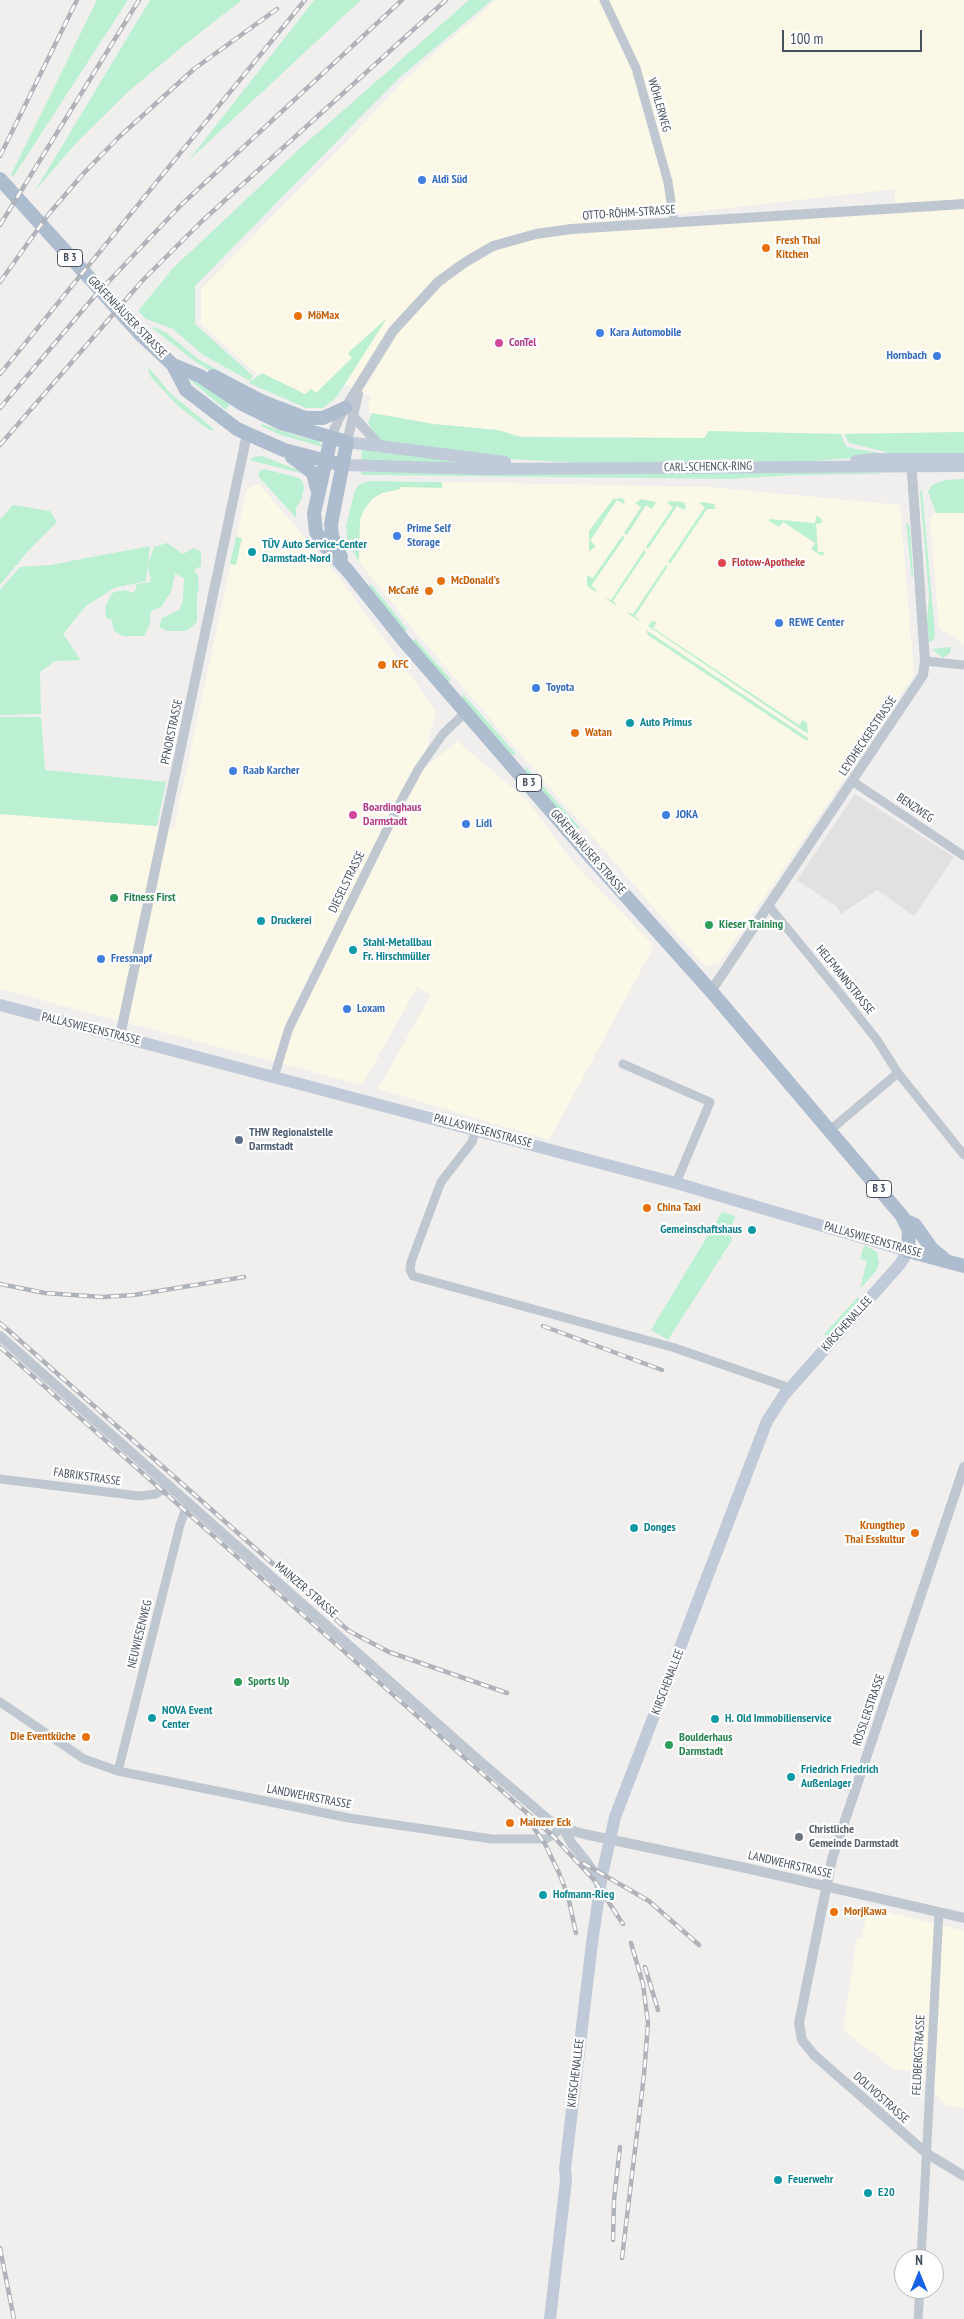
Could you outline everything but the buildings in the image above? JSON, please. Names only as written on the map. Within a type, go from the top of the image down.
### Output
[{"type":"main road","name":"GRÄFENHÄUSER STRASSE","points":[[0,179],[142,335],[174,365],[200,376],[255,411],[281,423],[347,442],[331,524],[335,544],[348,571]]},
{"type":"main road","name":"GRÄFENHÄUSER STRASSE","points":[[174,365],[186,390],[218,416],[247,434],[284,450],[326,461]]},
{"type":"main road","points":[[200,376],[215,376],[261,401],[305,418],[323,418],[349,412]]},
{"type":"main road","points":[[247,434],[255,411]]},
{"type":"main road","name":"GRÄFENHÄUSER STRASSE","points":[[331,438],[317,495],[314,516],[316,532],[324,545],[348,571],[404,641],[711,991],[906,1221],[915,1226],[932,1249],[947,1262]]},
{"type":"main road","name":"CARL-SCHENCK-RING","points":[[347,442],[382,448],[577,469]]},
{"type":"main road","name":"B 3","points":[[284,450],[313,473],[317,485],[317,495]]},
{"type":"main road","name":"CARL-SCHENCK-RING","points":[[343,465],[413,468],[577,469],[839,466],[868,459],[964,466]]},
{"type":"main road","name":"CARL-SCHENCK-RING","points":[[911,463],[964,459]]},
{"type":"main road","points":[[326,461],[343,465]]},
{"type":"main road","name":"PALLASWIESENSTRASSE","points":[[0,1005],[676,1183],[964,1266]]},
{"type":"main road","points":[[906,1221],[910,1234],[908,1251]]},
{"type":"main road","name":"KIRSCHENALLEE","points":[[543,2319],[600,1883],[609,1838],[621,1799],[645,1743],[763,1430],[775,1407],[900,1264],[908,1251]]},
{"type":"main road","name":"KIRSCHENALLEE","points":[[550,2319],[566,2180],[564,2169]]},
{"type":"street","name":"WÖHLERWEG","points":[[604,0],[636,68],[668,182],[674,222]]},
{"type":"street","name":"OTTO-RÖHM-STRASSE","points":[[347,442],[349,412],[360,386],[393,331],[423,296],[449,273],[493,246],[536,234],[571,229],[964,204]]},
{"type":"street","name":"OTTO-RÖHM-STRASSE","points":[[331,438],[336,424],[349,412]]},
{"type":"street","points":[[349,412],[382,448]]},
{"type":"street","name":"PFNORSTRASSE","points":[[120,1036],[247,434]]},
{"type":"street","name":"LEYDHECKERSTRASSE","points":[[711,991],[924,672],[925,661],[911,463]]},
{"type":"street","points":[[925,661],[964,666]]},
{"type":"street","name":"DIESELSTRASSE","points":[[274,1077],[289,1028],[419,768],[443,734],[466,712]]},
{"type":"street","name":"BENZWEG","points":[[852,781],[964,856]]},
{"type":"street","name":"HELFMANNSTRASSE","points":[[768,906],[839,992],[890,1059],[898,1073],[962,1150]]},
{"type":"street","points":[[623,1064],[710,1102],[676,1183]]},
{"type":"street","points":[[829,1131],[898,1073]]},
{"type":"street","points":[[476,1130],[472,1142],[441,1182],[411,1262],[410,1270],[413,1276],[675,1348],[790,1388]]},
{"type":"street","name":"MAINZER STRASSE","points":[[0,1336],[530,1805],[550,1821],[563,1828],[609,1838]]},
{"type":"street","name":"RÖSSLERSTRASSE","points":[[799,2023],[826,1887],[845,1822],[963,1470]]},
{"type":"street","name":"FABRIKSTRASSE","points":[[0,1479],[139,1496],[156,1494],[168,1485]]},
{"type":"street","name":"NEUWIESENWEG","points":[[118,1771],[180,1525],[185,1511],[190,1504]]},
{"type":"street","name":"LANDWEHRSTRASSE","points":[[0,1702],[84,1759],[118,1771],[349,1818],[492,1839],[546,1839],[563,1828]]},
{"type":"street","points":[[563,1828],[600,1883]]},
{"type":"street","name":"LANDWEHRSTRASSE","points":[[609,1838],[964,1918]]},
{"type":"street","name":"FELDBERGSTRASSE","points":[[921,2249],[939,1912]]},
{"type":"street","name":"DOLIVOSTRASSE","points":[[799,2023],[802,2040],[814,2055],[926,2153],[946,2167],[964,2176]]},
{"type":"street","points":[[918,2319],[919,2299]]},
{"type":"shaded area","points":[[496,0],[964,0],[964,432],[818,434],[710,431],[704,438],[521,437],[498,430],[433,424],[372,413],[369,412],[368,406],[371,396],[340,382],[315,402],[262,378],[201,324],[201,289],[403,81]],"holes":[[[895,189],[895,203],[577,225]]]},
{"type":"shaded area","points":[[392,481],[709,487],[900,505],[914,675],[719,964],[709,966],[701,962],[423,641],[359,562],[355,554],[354,514]]},
{"type":"shaded area","points":[[259,484],[342,581],[436,711],[421,771],[457,741],[527,800],[572,861],[654,946],[549,1140],[378,1089],[431,995],[417,987],[362,1085],[0,989],[0,814],[174,828],[247,488]]},
{"type":"shaded area","points":[[936,513],[964,513],[964,644],[939,628],[930,520],[932,515]]},
{"type":"shaded area","points":[[855,794],[954,857],[914,916],[877,890],[841,914],[836,906],[797,880]]},
{"type":"shaded area","points":[[868,1907],[964,1931],[964,2108],[946,2106],[919,2071],[894,2069],[843,2030],[857,1937],[862,1938]]},
{"type":"green space","points":[[97,0],[128,0],[13,177],[11,175]]},
{"type":"green space","points":[[150,0],[242,0],[129,91],[77,142],[35,191]]},
{"type":"green space","points":[[314,0],[361,0],[188,161],[291,30]]},
{"type":"green space","points":[[469,0],[492,0],[399,78],[195,286],[195,324],[253,376],[250,381],[203,355],[173,329],[146,319],[138,311],[174,267],[297,151]]},
{"type":"green space","points":[[387,318],[336,398],[323,408],[306,408],[249,383],[262,373],[305,394],[311,389],[316,393],[352,358],[348,353]]},
{"type":"green space","points":[[155,327],[168,334],[198,359],[239,382],[239,387],[197,363],[152,328]]},
{"type":"green space","points":[[148,367],[171,394],[215,430],[209,430],[178,406],[150,376]]},
{"type":"green space","points":[[190,378],[230,403],[226,410],[191,381]]},
{"type":"green space","points":[[372,413],[433,424],[498,430],[521,437],[704,438],[709,431],[841,434],[847,447],[878,453],[880,456],[813,461],[598,464],[493,458],[385,443],[374,436],[368,422]]},
{"type":"green space","points":[[262,424],[300,437],[318,440],[323,447],[281,435],[261,426]]},
{"type":"green space","points":[[964,432],[964,456],[887,456],[886,452],[849,443],[844,434]]},
{"type":"green space","points":[[362,449],[462,461],[462,463],[361,462]]},
{"type":"green space","points":[[262,456],[293,468],[304,474],[249,460]]},
{"type":"green space","points":[[264,469],[299,478],[303,482],[304,488],[302,498],[296,508],[296,518],[259,477],[259,472]]},
{"type":"green space","points":[[360,472],[880,473],[731,479],[362,475]]},
{"type":"green space","points":[[964,479],[964,513],[936,513],[928,492],[932,485],[945,480]]},
{"type":"green space","points":[[371,481],[442,482],[442,488],[401,487],[400,489],[382,493],[372,499],[360,520],[359,562],[348,543],[346,526],[355,490],[360,484]]},
{"type":"green space","points":[[922,489],[935,634],[934,640],[929,642],[927,622],[929,595],[920,492]]},
{"type":"green space","points":[[622,498],[625,502],[624,504],[617,500],[590,541],[596,546],[589,552],[589,531],[613,499]]},
{"type":"green space","points":[[641,499],[656,502],[652,509],[646,505],[627,535],[624,533],[641,507],[635,503]]},
{"type":"green space","points":[[670,501],[683,502],[686,506],[684,510],[677,506],[648,549],[646,547],[673,507],[667,503]]},
{"type":"green space","points":[[699,503],[714,504],[716,509],[707,509],[670,564],[668,562],[705,507]]},
{"type":"green space","points":[[13,505],[50,511],[57,522],[28,551],[0,585],[0,520]]},
{"type":"green space","points":[[816,516],[821,518],[822,523],[816,524],[818,552],[825,552],[822,556],[811,549],[815,543],[783,522],[779,527],[769,521],[770,519],[815,523]]},
{"type":"green space","points":[[906,522],[910,527],[912,579]]},
{"type":"green space","points":[[622,536],[625,537],[591,586],[597,590],[596,592],[587,586],[587,575],[593,578]]},
{"type":"green space","points":[[236,537],[242,538],[236,565],[230,564]]},
{"type":"green space","points":[[167,543],[183,554],[193,548],[201,551],[201,566],[194,570],[198,575],[199,588],[197,595],[197,622],[186,631],[167,631],[159,627],[162,618],[179,610],[183,600],[184,578],[175,574],[171,592],[161,607],[151,611],[150,624],[144,636],[123,636],[114,631],[112,620],[106,618],[105,607],[112,593],[124,590],[134,593],[137,584],[151,582],[148,565],[154,547]]},
{"type":"green space","points":[[150,546],[146,581],[114,588],[86,606],[63,634],[81,660],[55,661],[40,672],[41,714],[0,715],[0,590],[20,567],[50,565]]},
{"type":"green space","points":[[644,550],[646,552],[613,601],[618,607],[604,597],[611,600]]},
{"type":"green space","points":[[666,565],[668,566],[635,616],[641,622],[626,612],[633,614]]},
{"type":"green space","points":[[371,584],[407,629],[405,632],[375,595],[369,586]]},
{"type":"green space","points":[[652,621],[657,622],[653,628],[799,725],[803,720],[807,723],[808,734],[648,626]]},
{"type":"green space","points":[[646,630],[808,738],[807,741],[648,635]]},
{"type":"green space","points":[[415,639],[451,680],[448,682],[413,641]]},
{"type":"green space","points":[[951,647],[950,653],[943,658],[932,649]]},
{"type":"green space","points":[[463,694],[516,754],[512,755],[462,698]]},
{"type":"green space","points":[[0,717],[41,717],[45,770],[166,782],[157,826],[0,814]]},
{"type":"green space","points":[[525,766],[580,828],[575,829],[527,773]]},
{"type":"green space","points":[[722,1212],[735,1216],[730,1233],[732,1240],[668,1340],[651,1330]]},
{"type":"green space","points":[[864,1245],[877,1252],[879,1263],[876,1271],[860,1289],[867,1261],[860,1259]]},
{"type":"green space","points":[[858,1297],[860,1301],[829,1338],[824,1334]]},
{"type":"railway","points":[[0,156],[77,0]]},
{"type":"railway","points":[[0,225],[139,0]]},
{"type":"railway","points":[[0,374],[305,0]]},
{"type":"railway","points":[[0,408],[93,298],[181,205],[402,0]]},
{"type":"railway","points":[[0,445],[142,281],[201,222],[446,0]]},
{"type":"railway","points":[[0,282],[48,215],[83,174],[119,137],[194,69],[277,9]]},
{"type":"railway","points":[[0,1284],[45,1293],[102,1297],[134,1295],[244,1277]]},
{"type":"railway","points":[[0,1323],[349,1631],[389,1652],[507,1693]]},
{"type":"railway","points":[[543,1326],[662,1370]]},
{"type":"railway","points":[[0,1347],[553,1836],[594,1880],[623,1924]]},
{"type":"railway","points":[[529,1821],[545,1844],[559,1873],[568,1896],[576,1933]]},
{"type":"railway","points":[[583,1863],[649,1901],[699,1945]]},
{"type":"railway","points":[[622,2258],[644,2075],[648,2023],[643,1984],[631,1943]]},
{"type":"railway","points":[[645,1967],[658,2010]]},
{"type":"railway","points":[[613,2240],[614,2200],[620,2147]]},
{"type":"railway","points":[[0,2248],[14,2319]]},
{"type":"place","name":"Aldi Süd","points":[[422,180]]},
{"type":"place","name":"Fresh Thai Kitchen","points":[[766,248]]},
{"type":"place","name":"MöMax","points":[[298,316]]},
{"type":"place","name":"Kara Automobile","points":[[600,333]]},
{"type":"place","name":"ConTel","points":[[499,343]]},
{"type":"place","name":"Hornbach","points":[[937,356]]},
{"type":"place","name":"Prime Self Storage","points":[[397,536]]},
{"type":"place","name":"TÜV Auto Service-Center Darmstadt-Nord","points":[[252,552]]},
{"type":"place","name":"Flotow-Apotheke","points":[[722,563]]},
{"type":"place","name":"McDonald's","points":[[441,581]]},
{"type":"place","name":"McCafé","points":[[429,591]]},
{"type":"place","name":"REWE Center","points":[[779,623]]},
{"type":"place","name":"KFC","points":[[382,665]]},
{"type":"place","name":"Toyota","points":[[536,688]]},
{"type":"place","name":"Auto Primus","points":[[630,723]]},
{"type":"place","name":"Watan","points":[[575,733]]},
{"type":"place","name":"Raab Karcher","points":[[233,771]]},
{"type":"place","name":"Boardinghaus Darmstadt","points":[[353,815]]},
{"type":"place","name":"JOKA","points":[[666,815]]},
{"type":"place","name":"Lidl","points":[[466,824]]},
{"type":"place","name":"Fitness First","points":[[114,898]]},
{"type":"place","name":"Druckerei","points":[[261,921]]},
{"type":"place","name":"Kieser Training","points":[[709,925]]},
{"type":"place","name":"Stahl-Metallbau Fr. Hirschmüller","points":[[353,950]]},
{"type":"place","name":"Fressnapf","points":[[101,959]]},
{"type":"place","name":"Loxam","points":[[347,1009]]},
{"type":"place","name":"THW Regionalstelle Darmstadt","points":[[239,1140]]},
{"type":"place","name":"China Taxi","points":[[647,1208]]},
{"type":"place","name":"Gemeinschaftshaus","points":[[752,1230]]},
{"type":"place","name":"Donges","points":[[634,1528]]},
{"type":"place","name":"Krungthep Thai Esskultur","points":[[915,1533]]},
{"type":"place","name":"Sports Up","points":[[238,1682]]},
{"type":"place","name":"NOVA Event Center","points":[[152,1718]]},
{"type":"place","name":"H. Old Immobilienservice","points":[[715,1719]]},
{"type":"place","name":"Die Eventküche","points":[[86,1737]]},
{"type":"place","name":"Boulderhaus Darmstadt","points":[[669,1745]]},
{"type":"place","name":"Friedrich Friedrich Außenlager","points":[[791,1777]]},
{"type":"place","name":"Mainzer Eck","points":[[510,1823]]},
{"type":"place","name":"Christliche Gemeinde Darmstadt","points":[[799,1837]]},
{"type":"place","name":"Hofmann-Rieg","points":[[543,1895]]},
{"type":"place","name":"MorjKawa","points":[[834,1912]]},
{"type":"place","name":"Feuerwehr","points":[[778,2180]]},
{"type":"place","name":"E20","points":[[868,2193]]}]
